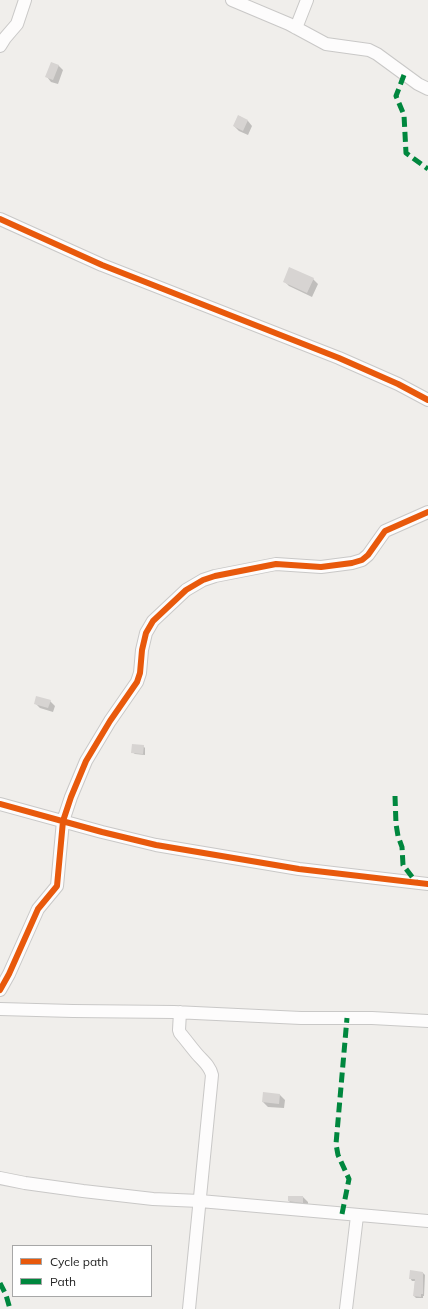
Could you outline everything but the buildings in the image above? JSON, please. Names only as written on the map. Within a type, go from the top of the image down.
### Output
[{"type":"street","points":[[0,46],[17,24],[25,0]]},
{"type":"street","points":[[232,0],[289,24],[326,44],[369,50],[377,54],[418,84],[428,89]]},
{"type":"street","points":[[296,28],[307,0]]},
{"type":"street","points":[[0,219],[102,265],[339,358],[398,384],[428,400]]},
{"type":"street","points":[[0,990],[9,974],[38,909],[57,886],[63,820],[71,797],[86,762],[110,721],[137,682],[140,673],[142,650],[146,633],[153,621],[186,590],[203,580],[215,576],[276,564],[321,567],[352,563],[362,560],[368,555],[385,531],[428,512]]},
{"type":"street","points":[[0,804],[63,820],[102,832],[191,851],[299,869],[428,884]]},
{"type":"street","points":[[0,1009],[180,1012],[301,1018],[372,1018],[428,1021]]},
{"type":"street","points":[[180,1012],[180,1033],[196,1054],[208,1066],[212,1076],[189,1309]]},
{"type":"street","points":[[0,1178],[83,1191],[153,1199],[200,1201],[357,1216],[428,1221]]},
{"type":"street","points":[[346,1309],[357,1216]]},
{"type":"marked path","points":[[404,75],[396,96],[404,115],[406,153],[428,169]]},
{"type":"marked path","points":[[395,796],[396,824],[402,847],[403,865],[416,882]]},
{"type":"marked path","points":[[342,1214],[349,1179],[338,1155],[336,1144],[347,1018]]},
{"type":"marked path","points":[[0,1283],[6,1295],[10,1309]]},
{"type":"cycle path","points":[[0,219],[102,265],[339,358],[398,384],[428,400]]},
{"type":"cycle path","points":[[0,990],[9,974],[38,909],[57,886],[63,821],[71,797],[86,761],[110,721],[137,682],[140,673],[142,650],[146,633],[153,621],[186,590],[203,580],[215,576],[276,564],[321,567],[352,563],[362,560],[368,555],[385,531],[428,512]]},
{"type":"cycle path","points":[[0,804],[156,845],[299,869],[428,884]]}]
